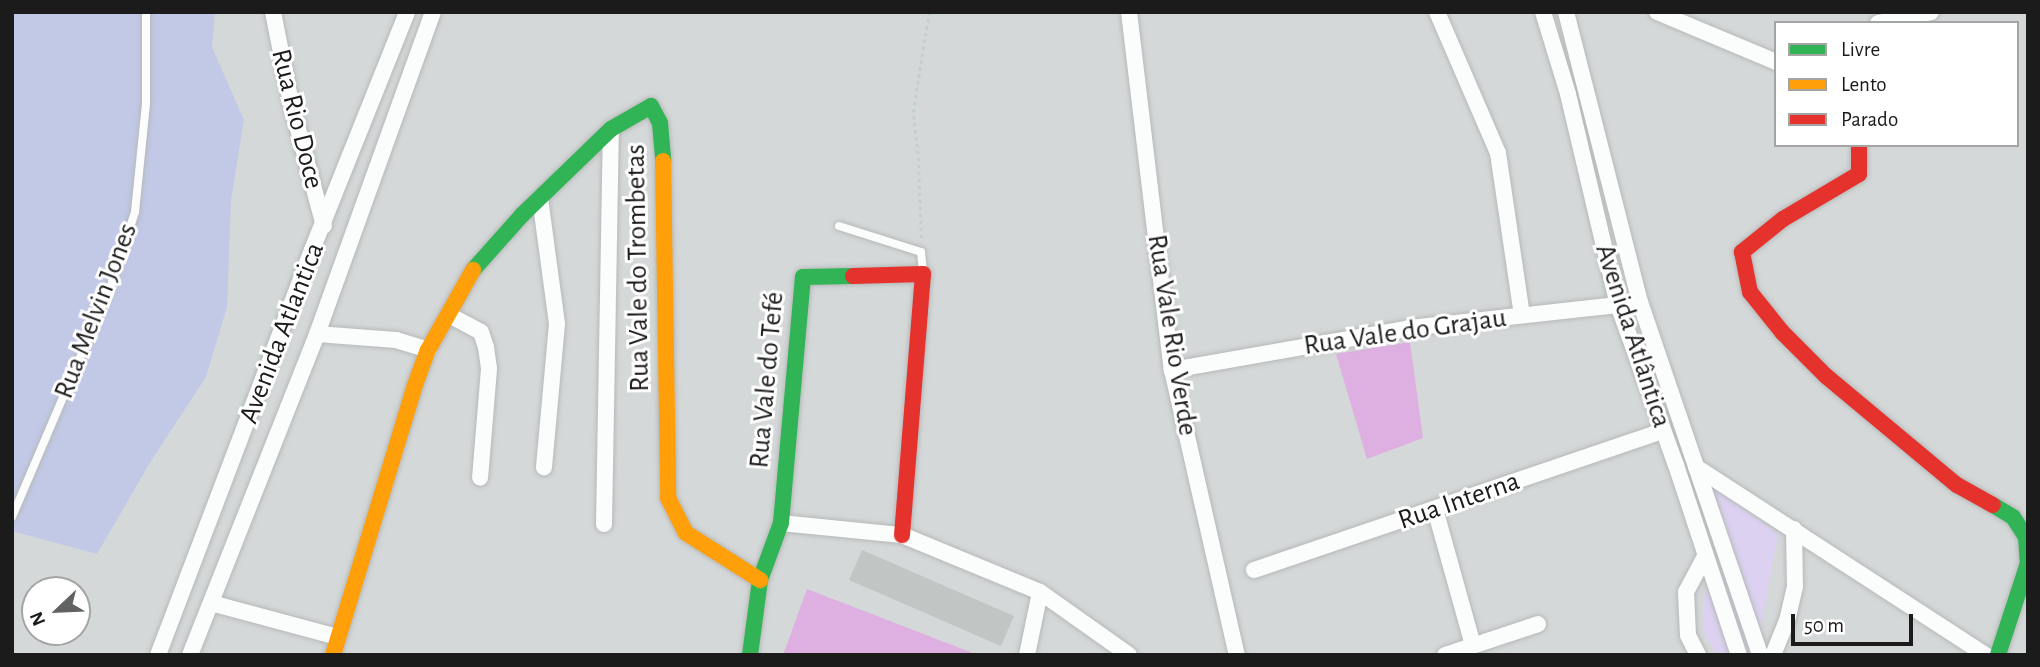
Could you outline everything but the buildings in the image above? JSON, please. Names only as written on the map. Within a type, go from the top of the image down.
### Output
[{"type":"street","name":"Rua Rio Doce","points":[[273,12],[288,90],[324,226]]},
{"type":"street","name":"Avenida Atlantica","points":[[158,655],[407,12]]},
{"type":"street","points":[[190,655],[317,334],[433,12]]},
{"type":"street","name":"Rua Vale Rio Verde","points":[[1129,12],[1172,370],[1237,655]]},
{"type":"street","points":[[1437,12],[1498,153],[1522,315]]},
{"type":"street","name":"Avenida Atlântica","points":[[1542,12],[1568,94],[1618,305],[1676,465],[1739,655]]},
{"type":"street","name":"Avenida Atlântica","points":[[1566,12],[1640,302],[1760,655]]},
{"type":"street","points":[[1657,12],[1774,64]]},
{"type":"street","points":[[1888,21],[1931,12]]},
{"type":"street","name":"Rua Vale do Trombetas","points":[[333,655],[428,350],[471,272],[540,198],[611,129],[651,106],[660,123],[666,256],[668,498],[686,533],[760,580]]},
{"type":"street","points":[[604,524],[611,129]]},
{"type":"street","points":[[1859,147],[1859,174],[1783,219],[1742,252],[1750,292],[1782,332],[1826,376],[1957,485],[2013,517],[2026,537],[2028,564],[1998,655]]},
{"type":"street","points":[[540,198],[557,324],[544,467]]},
{"type":"street","points":[[902,535],[923,274]]},
{"type":"street","name":"Rua Vale do Tefé","points":[[750,655],[760,580],[781,523],[803,277],[923,274]]},
{"type":"street","name":"Rua Vale do Grajau","points":[[1172,370],[1409,328],[1640,302]]},
{"type":"street","points":[[449,315],[481,332],[486,347],[489,369],[480,478]]},
{"type":"street","points":[[317,334],[396,340],[428,350]]},
{"type":"street","name":"Rua Interna","points":[[1254,570],[1663,431]]},
{"type":"street","points":[[1676,465],[1698,467],[1985,655]]},
{"type":"street","points":[[1434,509],[1473,645]]},
{"type":"street","points":[[781,523],[902,535],[1040,592],[1129,655]]},
{"type":"street","points":[[1773,655],[1787,621],[1795,587],[1794,529]]},
{"type":"street","points":[[1698,655],[1688,635],[1686,592],[1705,557]]},
{"type":"street","points":[[1027,655],[1040,592]]},
{"type":"street","points":[[211,603],[338,637]]},
{"type":"street","points":[[1445,655],[1538,624]]},
{"type":"lane","name":"Rua Melvin Jones","points":[[12,517],[16,498],[113,282],[135,212],[146,103],[146,12]]},
{"type":"lane","points":[[839,226],[921,252],[923,274]]},
{"type":"path","points":[[921,252],[918,154],[913,112],[929,12]]},
{"type":"shaded area","points":[[12,12],[2028,12],[2028,655],[12,655]]},
{"type":"shaded area","points":[[12,12],[215,12],[212,47],[244,120],[231,200],[227,307],[206,377],[151,461],[97,554],[12,531]]},
{"type":"shaded area","points":[[1410,342],[1423,438],[1367,459],[1336,354]]},
{"type":"shaded area","points":[[1703,479],[1778,534],[1756,655],[1716,655],[1704,632],[1703,605],[1708,580],[1728,555]]},
{"type":"shaded area","points":[[807,589],[978,655],[783,655]]},
{"type":"traffic: fast","points":[[473,270],[522,215],[611,129],[651,106],[660,123],[663,161]]},
{"type":"traffic: fast","points":[[750,655],[760,580],[781,523],[803,277],[853,276]]},
{"type":"traffic: fast","points":[[1993,505],[2013,517],[2026,537],[2028,563],[1998,655]]},
{"type":"traffic: slow","points":[[663,161],[668,498],[686,533],[760,580]]},
{"type":"traffic: slow","points":[[333,655],[415,385],[428,350],[473,270]]},
{"type":"traffic: jam","points":[[1859,147],[1859,174],[1783,219],[1742,252],[1750,292],[1782,332],[1826,376],[1957,485],[1993,505]]},
{"type":"traffic: jam","points":[[853,276],[923,274],[902,535]]}]
